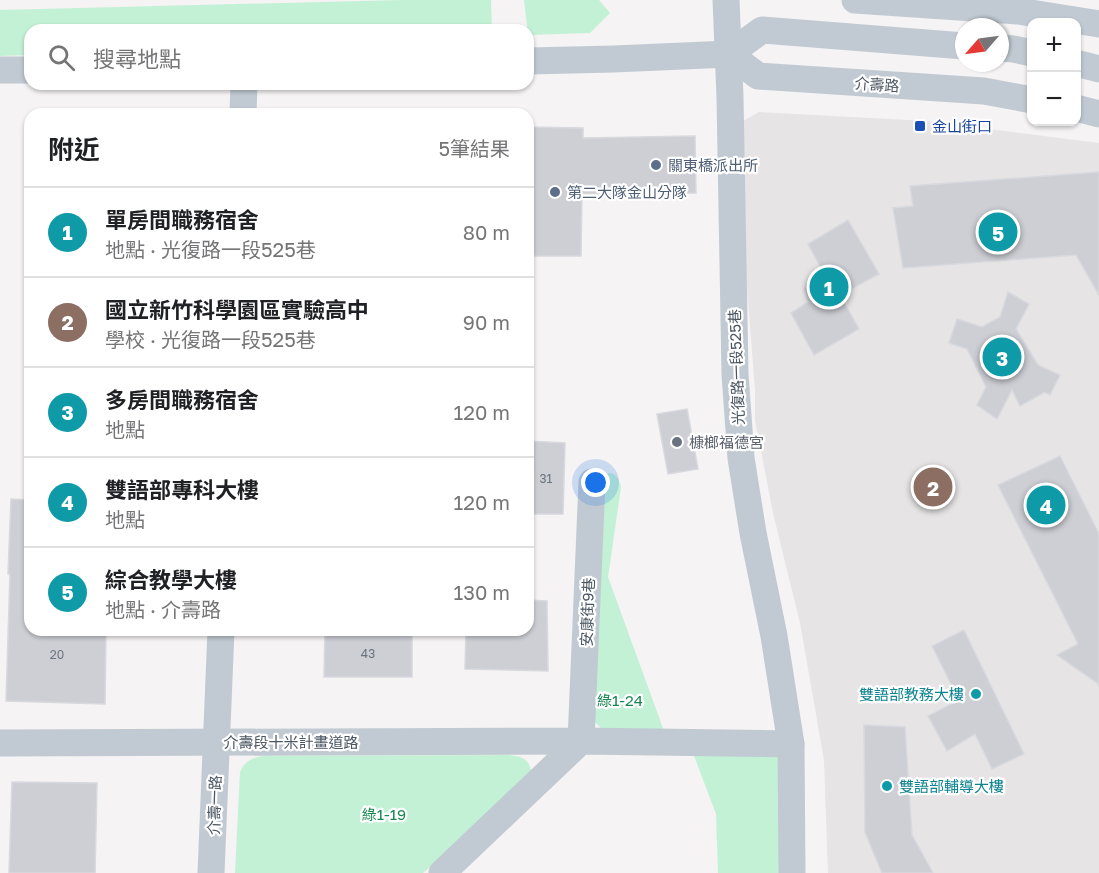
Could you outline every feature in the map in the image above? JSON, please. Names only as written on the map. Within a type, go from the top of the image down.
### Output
[{"type":"street","name":"光復路一段525巷","points":[[726,0],[735,374],[741,458],[753,533],[774,636],[791,744],[792,873]]},
{"type":"street","points":[[855,0],[1018,11],[1099,24]]},
{"type":"street","points":[[534,61],[729,54],[762,30],[955,45]]},
{"type":"street","points":[[1009,49],[1027,52]]},
{"type":"street","name":"介壽路","points":[[729,54],[758,76],[984,91],[1027,99]]},
{"type":"street","points":[[1081,64],[1099,69]]},
{"type":"street","points":[[0,70],[24,70]]},
{"type":"street","points":[[243,108],[244,90]]},
{"type":"street","points":[[1081,109],[1099,114]]},
{"type":"street","name":"安康街9巷","points":[[581,741],[592,482]]},
{"type":"street","name":"介壽一路","points":[[211,873],[221,636]]},
{"type":"street","points":[[442,873],[581,741]]},
{"type":"street","name":"介壽段十米計畫道路","points":[[0,743],[581,741],[791,744]]},
{"type":"shaded area","points":[[759,112],[927,121],[1099,143],[1099,873],[828,873],[824,760],[800,623],[773,513],[755,420],[755,390],[746,273],[743,121]]},
{"type":"green space","points":[[401,0],[491,0],[492,24],[24,24],[24,55],[0,56],[0,10]]},
{"type":"green space","points":[[524,0],[599,0],[610,13],[590,33],[534,35],[534,24],[527,24]]},
{"type":"green space","name":"綠1-24","points":[[608,473],[617,477],[621,487],[608,577],[664,731],[602,729],[591,718],[603,478]]},
{"type":"green space","points":[[782,750],[784,873],[718,873],[716,814],[693,753]]},
{"type":"green space","name":"綠1-19","points":[[509,755],[522,758],[527,762],[532,774],[529,782],[423,873],[235,873],[240,772],[252,759],[262,756]]},
{"type":"building","points":[[534,127],[583,128],[583,138],[695,136],[696,193],[582,194],[581,256],[534,256]]},
{"type":"building","points":[[1099,172],[1099,295],[1076,255],[903,268],[893,208],[913,206],[910,186]]},
{"type":"building","points":[[848,220],[879,274],[840,295],[859,329],[814,355],[791,313],[808,302],[804,289],[809,277],[823,272],[808,244]]},
{"type":"building","points":[[1008,292],[1029,304],[1016,329],[1038,365],[1060,375],[1050,395],[1045,392],[1020,406],[1012,390],[997,419],[977,405],[986,387],[967,349],[949,343],[957,319],[982,327],[1000,317]]},
{"type":"building","name":"槺榔福德宮","points":[[687,409],[698,469],[668,474],[657,414]]},
{"type":"building","points":[[534,441],[565,443],[563,514],[534,514]]},
{"type":"building","points":[[1060,456],[1099,534],[1099,686],[1057,655],[1078,644],[998,485]]},
{"type":"building","points":[[11,499],[24,500],[24,636],[106,636],[105,704],[6,701],[10,574],[8,574]]},
{"type":"building","points":[[534,600],[547,601],[548,671],[465,669],[466,636],[534,636]]},
{"type":"building","name":"雙語部教務大樓","points":[[964,630],[1024,754],[992,769],[975,734],[947,751],[928,716],[959,700],[932,646]]},
{"type":"building","points":[[325,636],[412,636],[412,677],[324,677]]},
{"type":"building","name":"雙語部輔導大樓","points":[[864,725],[905,727],[912,835],[933,873],[882,873],[865,832]]},
{"type":"building","points":[[12,782],[97,783],[95,873],[9,873]]},
{"type":"place","name":"金山街口","points":[[920,126]]},
{"type":"place","name":"關東橋派出所","points":[[656,165]]},
{"type":"place","name":"第二大隊金山分隊","points":[[555,192]]},
{"type":"place","name":"綜合教學大樓","points":[[998,232]]},
{"type":"place","name":"單房間職務宿舍","points":[[829,287]]},
{"type":"place","name":"多房間職務宿舍","points":[[1002,357]]},
{"type":"place","name":"槺榔福德宮","points":[[677,442]]},
{"type":"place","name":"國立新竹科學園區實驗高中","points":[[933,487]]},
{"type":"place","name":"雙語部專科大樓","points":[[1046,505]]},
{"type":"place","name":"雙語部教務大樓","points":[[976,694]]},
{"type":"place","name":"雙語部輔導大樓","points":[[887,786]]}]
